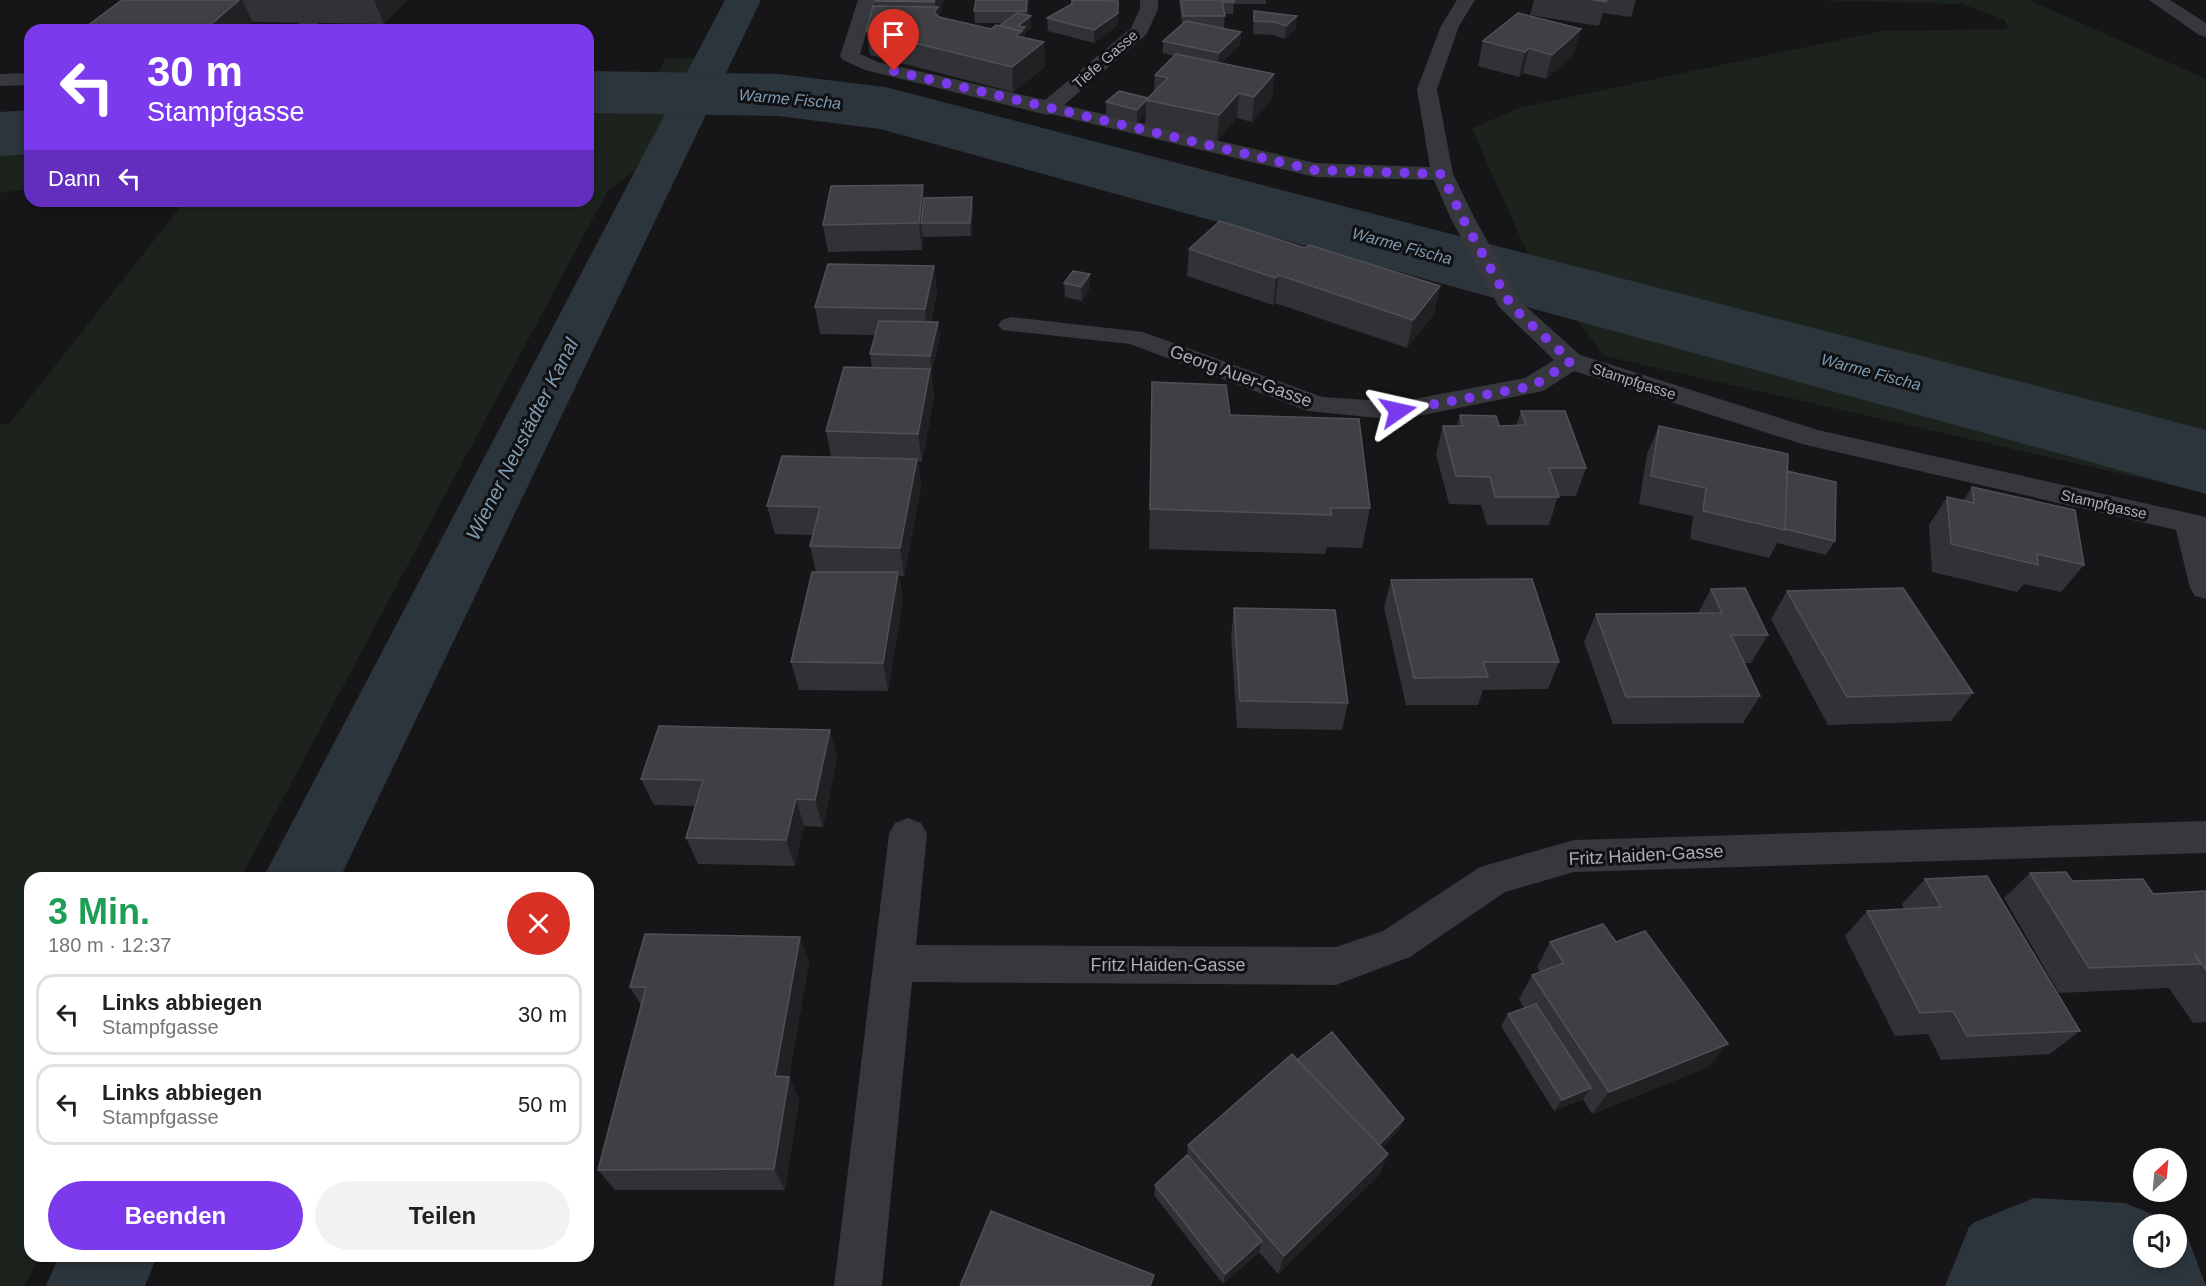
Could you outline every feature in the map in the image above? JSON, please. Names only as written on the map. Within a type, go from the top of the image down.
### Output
[{"type":"street","points":[[867,0],[850,56],[872,66],[1314,170],[1442,174]]},
{"type":"street","name":"Tiefe Gasse","points":[[1047,108],[1139,31],[1149,9],[1149,0]]},
{"type":"street","name":"Stampfgasse","points":[[1466,0],[1450,26],[1427,89],[1442,174],[1463,219],[1512,307],[1571,361],[1812,438],[2198,526]]},
{"type":"street","points":[[2158,0],[2206,31]]},
{"type":"street","points":[[0,80],[24,79]]},
{"type":"street","name":"Georg Auer-Gasse","points":[[1011,325],[1134,337],[1318,405],[1398,411],[1533,386],[1571,361]]},
{"type":"street","points":[[2198,526],[2206,588]]},
{"type":"street","points":[[858,1286],[896,963],[908,834]]},
{"type":"street","name":"Fritz Haiden-Gasse","points":[[896,963],[1336,966],[1396,944],[1494,879],[1574,856],[2206,837]]},
{"type":"shaded area","points":[[1809,0],[2029,0],[2206,79],[2206,493],[1604,356],[1527,252],[1472,129],[1518,108],[1882,31],[2008,29],[2005,20],[1962,4]]},
{"type":"shaded area","points":[[702,58],[646,162],[607,192],[244,872],[24,872],[24,1262],[37,1262],[24,1286],[0,1286],[0,425],[10,423],[180,207],[594,207],[594,100],[644,103],[665,59]]},
{"type":"shaded area","points":[[24,144],[24,190],[0,193],[0,146]]},
{"type":"building","points":[[122,0],[239,0],[211,24],[90,24]]},
{"type":"building","points":[[876,0],[935,0],[934,2]]},
{"type":"building","points":[[976,0],[1027,0],[1026,11],[974,11]]},
{"type":"building","points":[[1072,0],[1118,1],[1118,13],[1094,30],[1047,18],[1072,4]]},
{"type":"building","points":[[1181,0],[1234,0],[1234,2],[1222,2],[1225,16],[1183,16]]},
{"type":"building","points":[[873,6],[938,7],[934,12],[939,17],[991,29],[996,25],[1022,31],[1016,36],[1044,42],[1012,67],[866,31]]},
{"type":"building","points":[[1254,11],[1297,16],[1286,26],[1274,22],[1254,21]]},
{"type":"building","points":[[1017,13],[1031,16],[1018,26],[1025,27],[1020,31],[999,26]]},
{"type":"building","points":[[1518,13],[1581,29],[1552,55],[1529,48],[1525,52],[1483,41]]},
{"type":"building","points":[[1186,21],[1241,32],[1219,53],[1163,41]]},
{"type":"building","points":[[1176,54],[1274,74],[1254,97],[1239,93],[1219,115],[1146,100],[1168,78],[1155,75]]},
{"type":"building","points":[[1119,91],[1148,98],[1137,110],[1106,102]]},
{"type":"building","points":[[923,185],[919,223],[823,225],[831,186]]},
{"type":"building","points":[[972,197],[970,223],[921,223],[924,198]]},
{"type":"building","points":[[1220,221],[1305,248],[1309,245],[1440,286],[1413,320],[1279,275],[1276,278],[1189,249]]},
{"type":"building","points":[[828,264],[934,266],[925,309],[815,307]]},
{"type":"building","points":[[1073,271],[1090,274],[1081,287],[1064,283]]},
{"type":"building","points":[[879,321],[938,322],[930,356],[870,354]]},
{"type":"building","points":[[844,367],[930,369],[918,434],[826,431]]},
{"type":"building","points":[[1152,382],[1226,385],[1230,415],[1359,419],[1370,508],[1330,508],[1332,515],[1150,509]]},
{"type":"building","points":[[1521,411],[1565,411],[1586,468],[1549,468],[1559,497],[1495,497],[1490,477],[1456,476],[1443,426],[1463,426],[1460,415],[1496,416],[1499,426],[1526,425]]},
{"type":"building","points":[[1659,426],[1788,454],[1785,530],[1703,511],[1706,488],[1651,476]]},
{"type":"building","points":[[782,456],[917,459],[900,548],[810,546],[820,507],[767,506]]},
{"type":"building","points":[[1787,471],[1836,482],[1835,541],[1785,529]]},
{"type":"building","points":[[1972,487],[2075,510],[2084,565],[2037,554],[2038,565],[1951,544],[1947,497],[1974,503]]},
{"type":"building","points":[[812,572],[898,572],[883,663],[791,662]]},
{"type":"building","points":[[1532,579],[1559,662],[1483,662],[1488,677],[1414,678],[1391,580]]},
{"type":"building","points":[[1745,588],[1768,635],[1731,635],[1760,696],[1626,697],[1596,614],[1722,613],[1711,589]]},
{"type":"building","points":[[1903,588],[1973,693],[1847,697],[1787,591]]},
{"type":"building","points":[[1234,608],[1335,610],[1348,703],[1240,701]]},
{"type":"building","points":[[659,726],[830,730],[815,800],[796,799],[786,840],[686,838],[703,780],[641,779]]},
{"type":"building","points":[[2066,872],[2072,881],[2143,879],[2153,894],[2206,891],[2206,970],[2194,953],[2200,964],[2089,968],[2030,873]]},
{"type":"building","points":[[1987,876],[2080,1031],[1967,1036],[1953,1011],[1920,1013],[1867,911],[1941,907],[1925,879]]},
{"type":"building","points":[[1603,924],[1616,942],[1645,931],[1728,1044],[1609,1092],[1532,975],[1564,963],[1550,942]]},
{"type":"building","points":[[645,934],[800,937],[775,1076],[789,1077],[774,1169],[598,1170],[646,987],[630,987]]},
{"type":"building","points":[[1536,1004],[1591,1088],[1562,1100],[1508,1014]]},
{"type":"building","points":[[1332,1032],[1404,1119],[1379,1145],[1297,1060]]},
{"type":"building","points":[[1292,1054],[1388,1154],[1284,1256],[1188,1145]]},
{"type":"building","points":[[1187,1155],[1262,1241],[1225,1274],[1155,1185]]},
{"type":"building","points":[[991,1211],[1154,1275],[1150,1286],[960,1286]]},
{"type":"waterway","name":"Wiener Neustädter Kanal","points":[[304,872],[743,0]]},
{"type":"waterway","name":"Warme Fischa","points":[[594,92],[778,95],[885,108],[2206,462]]},
{"type":"waterway","name":"Warme Fischa","points":[[0,134],[24,132]]},
{"type":"waterway","name":"Wiener Neustädter Kanal","points":[[94,1286],[107,1262]]},
{"type":"waterway","points":[[2028,1286],[2034,1281],[2125,1286]]},
{"type":"route","points":[[894,71],[1314,170],[1442,174],[1463,219],[1512,307],[1571,361],[1533,386],[1398,411]]}]
